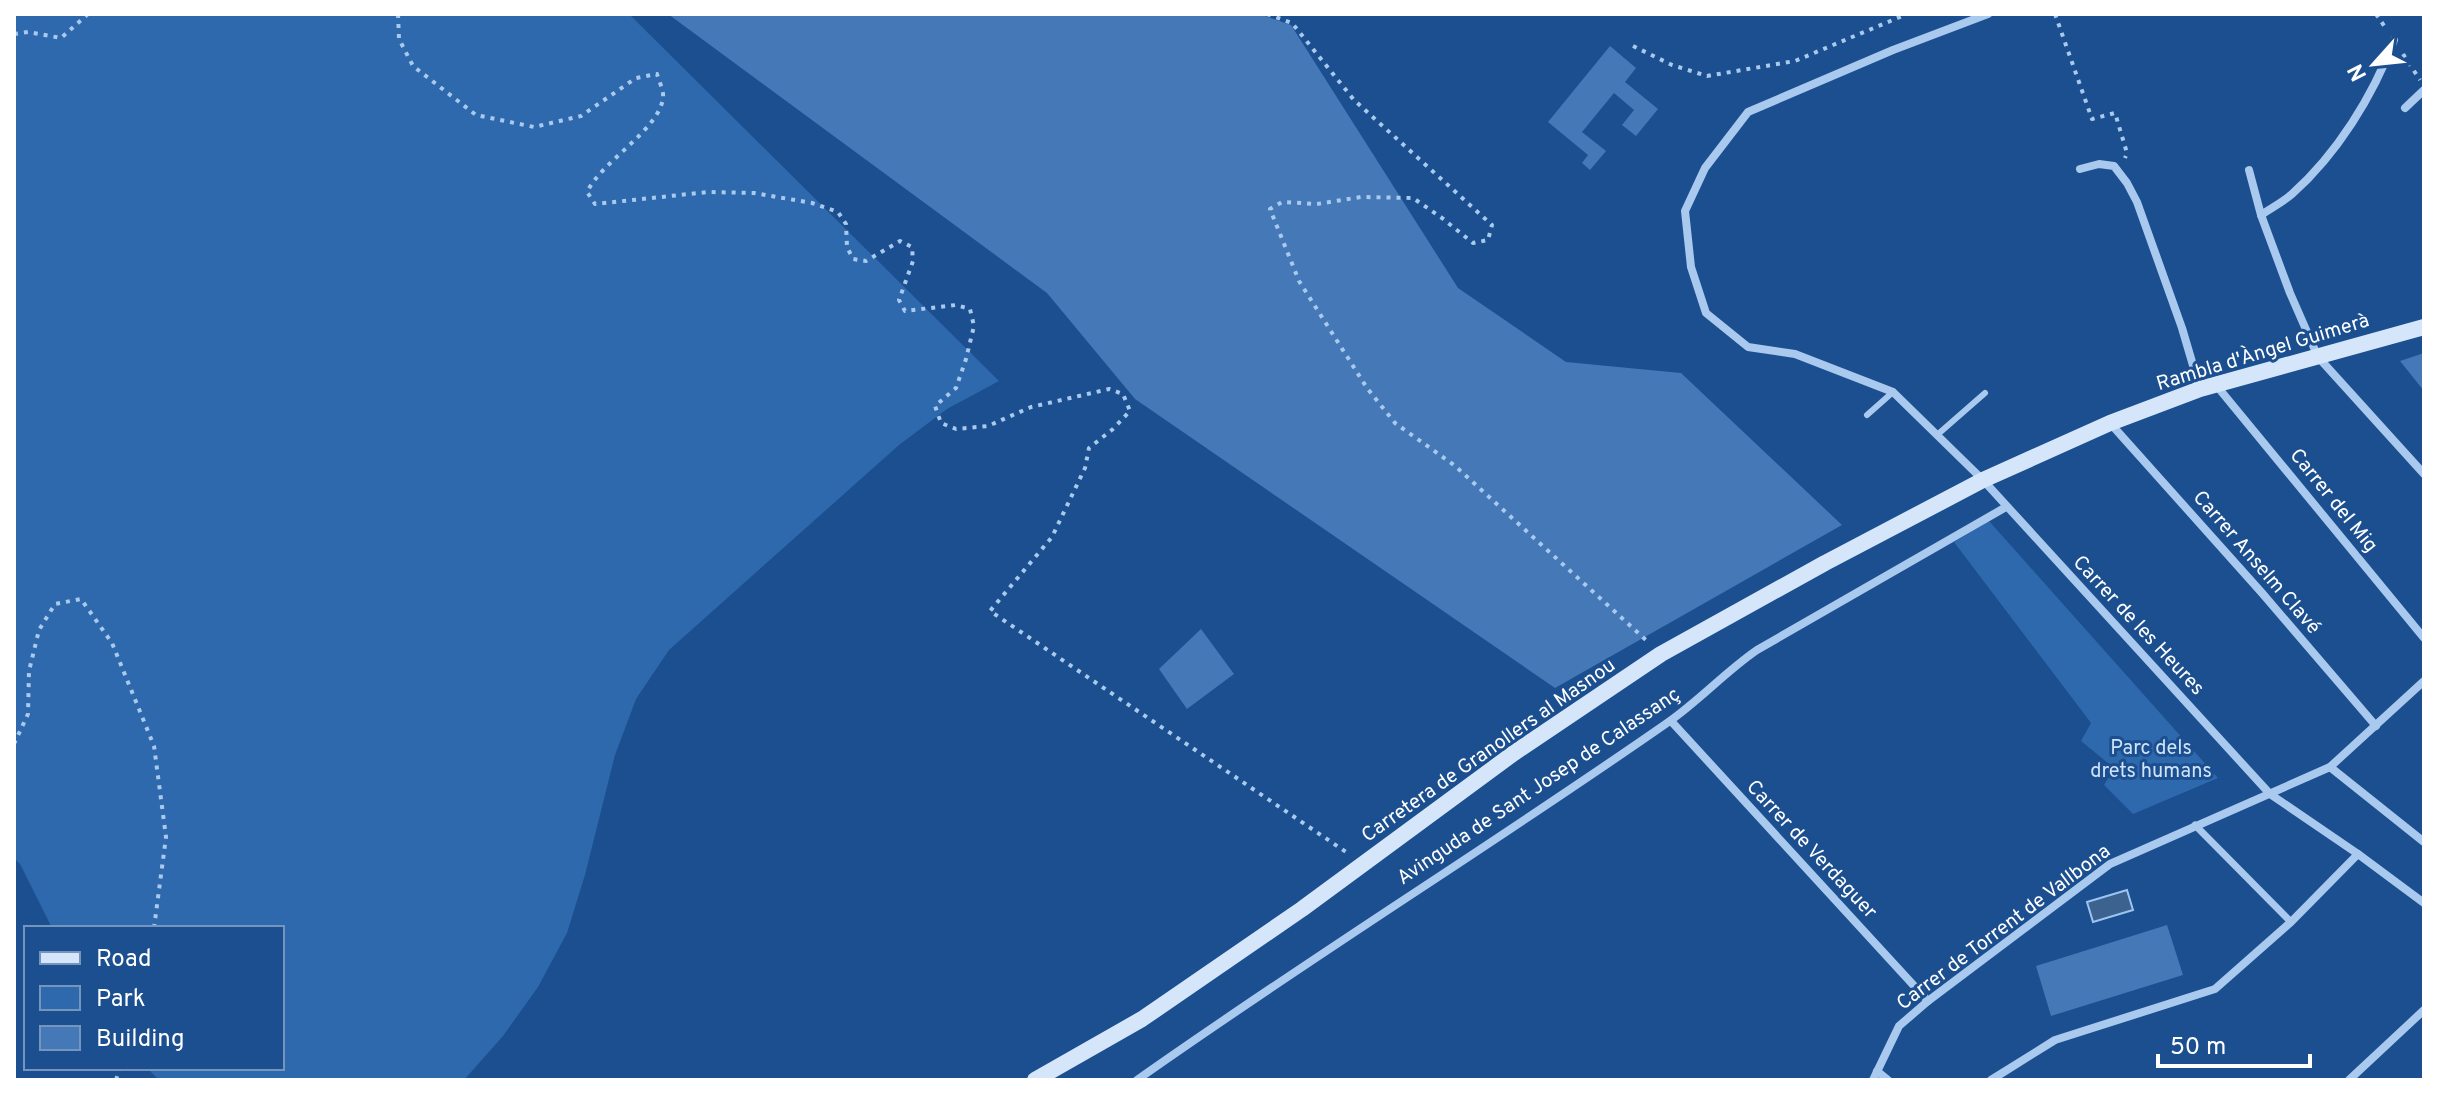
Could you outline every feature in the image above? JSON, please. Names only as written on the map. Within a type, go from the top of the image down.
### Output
[{"type":"main road","name":"Rambla d'Àngel Guimerà","points":[[1983,480],[2110,423],[2208,387],[2424,327]]},
{"type":"main road","name":"Carretera de Granollers al Masnou","points":[[1035,1080],[1142,1019],[1364,864],[1514,753],[1661,654],[1798,577],[1983,480]]},
{"type":"street","points":[[1893,392],[1795,354],[1748,347],[1706,313],[1691,267],[1685,211],[1705,168],[1748,112],[1893,50],[1988,14]]},
{"type":"street","points":[[2261,215],[2291,195],[2323,161],[2368,96],[2394,40]]},
{"type":"street","points":[[2405,108],[2424,90]]},
{"type":"street","points":[[2080,169],[2099,164],[2114,166],[2137,202],[2182,328],[2208,387]]},
{"type":"street","points":[[2249,170],[2261,215],[2318,357],[2424,474]]},
{"type":"street","name":"Carrer del Mig","points":[[2208,387],[2424,638]]},
{"type":"street","name":"Carrer de les Heures","points":[[1893,392],[1983,480],[2270,794],[2424,903]]},
{"type":"street","name":"Carrer Anselm Clavé","points":[[2110,423],[2376,726]]},
{"type":"street","name":"Avinguda de Sant Josep de Calassanç","points":[[1137,1080],[1236,1010],[1671,721],[1733,667],[1784,632],[2006,507]]},
{"type":"street","name":"Carrer de Torrent de Vallbona","points":[[1875,1076],[1899,1026],[2110,864],[2330,767],[2424,681]]},
{"type":"street","name":"Carrer de Verdaguer","points":[[1671,721],[1928,1001]]},
{"type":"street","points":[[2330,767],[2424,842]]},
{"type":"street","points":[[2195,825],[2291,922]]},
{"type":"street","points":[[1991,1080],[2055,1040],[2215,989],[2291,922],[2358,854]]},
{"type":"street","points":[[2349,1080],[2424,1010]]},
{"type":"street","points":[[1875,1076],[1888,1080]]},
{"type":"lane","points":[[1867,415],[1893,392]]},
{"type":"lane","points":[[1937,435],[1985,393]]},
{"type":"path","points":[[14,34],[28,32],[61,38],[88,14]]},
{"type":"path","points":[[398,14],[399,39],[413,66],[476,115],[534,127],[581,116],[636,78],[657,74],[663,97],[654,119],[593,179],[587,192],[595,204],[708,192],[754,193],[812,203],[838,212],[846,224],[847,247],[853,259],[866,261],[900,241],[912,247],[913,261],[899,300],[905,311],[956,305],[970,309],[974,326],[956,388],[935,406],[941,423],[956,429],[988,426],[1031,407],[1109,389],[1123,394],[1130,411],[1089,448],[1085,468],[1052,537],[990,611],[1364,864]]},
{"type":"path","points":[[1267,14],[1292,23],[1354,100],[1492,225],[1488,240],[1473,243],[1413,198],[1361,197],[1317,204],[1282,202],[1270,209],[1299,281],[1367,388],[1395,423],[1454,465],[1661,654]]},
{"type":"path","points":[[1633,46],[1672,65],[1707,76],[1795,61],[1907,14]]},
{"type":"path","points":[[2055,14],[2092,119],[2115,113],[2127,153],[2119,172]]},
{"type":"path","points":[[14,744],[28,714],[29,671],[39,630],[55,604],[81,599],[112,643],[154,746],[166,837],[154,926]]},
{"type":"green space","points":[[14,14],[629,14],[999,381],[947,409],[899,445],[669,650],[636,699],[615,755],[567,933],[538,987],[503,1036],[464,1080],[159,1080],[149,1070],[284,1070],[284,926],[51,926],[20,864],[14,858]]},
{"type":"green space","name":"Parc dels drets humans","points":[[1989,521],[2218,778],[2133,814],[2104,785],[2114,768],[2081,741],[2091,723],[1954,542]]},
{"type":"shaded area","points":[[2127,890],[2133,910],[2093,922],[2087,902]]},
{"type":"building","points":[[668,14],[1259,14],[1291,25],[1458,288],[1566,362],[1681,373],[1842,525],[1555,688],[1135,399],[1047,293]]},
{"type":"building","points":[[1610,46],[1636,68],[1625,82],[1658,109],[1636,136],[1622,125],[1634,110],[1614,93],[1582,132],[1606,151],[1590,170],[1582,163],[1588,155],[1548,122]]},
{"type":"building","points":[[2424,353],[2424,391],[2400,361]]},
{"type":"building","points":[[1201,629],[1234,674],[1187,709],[1159,669]]},
{"type":"building","points":[[2167,925],[2183,975],[2051,1016],[2036,966]]}]
